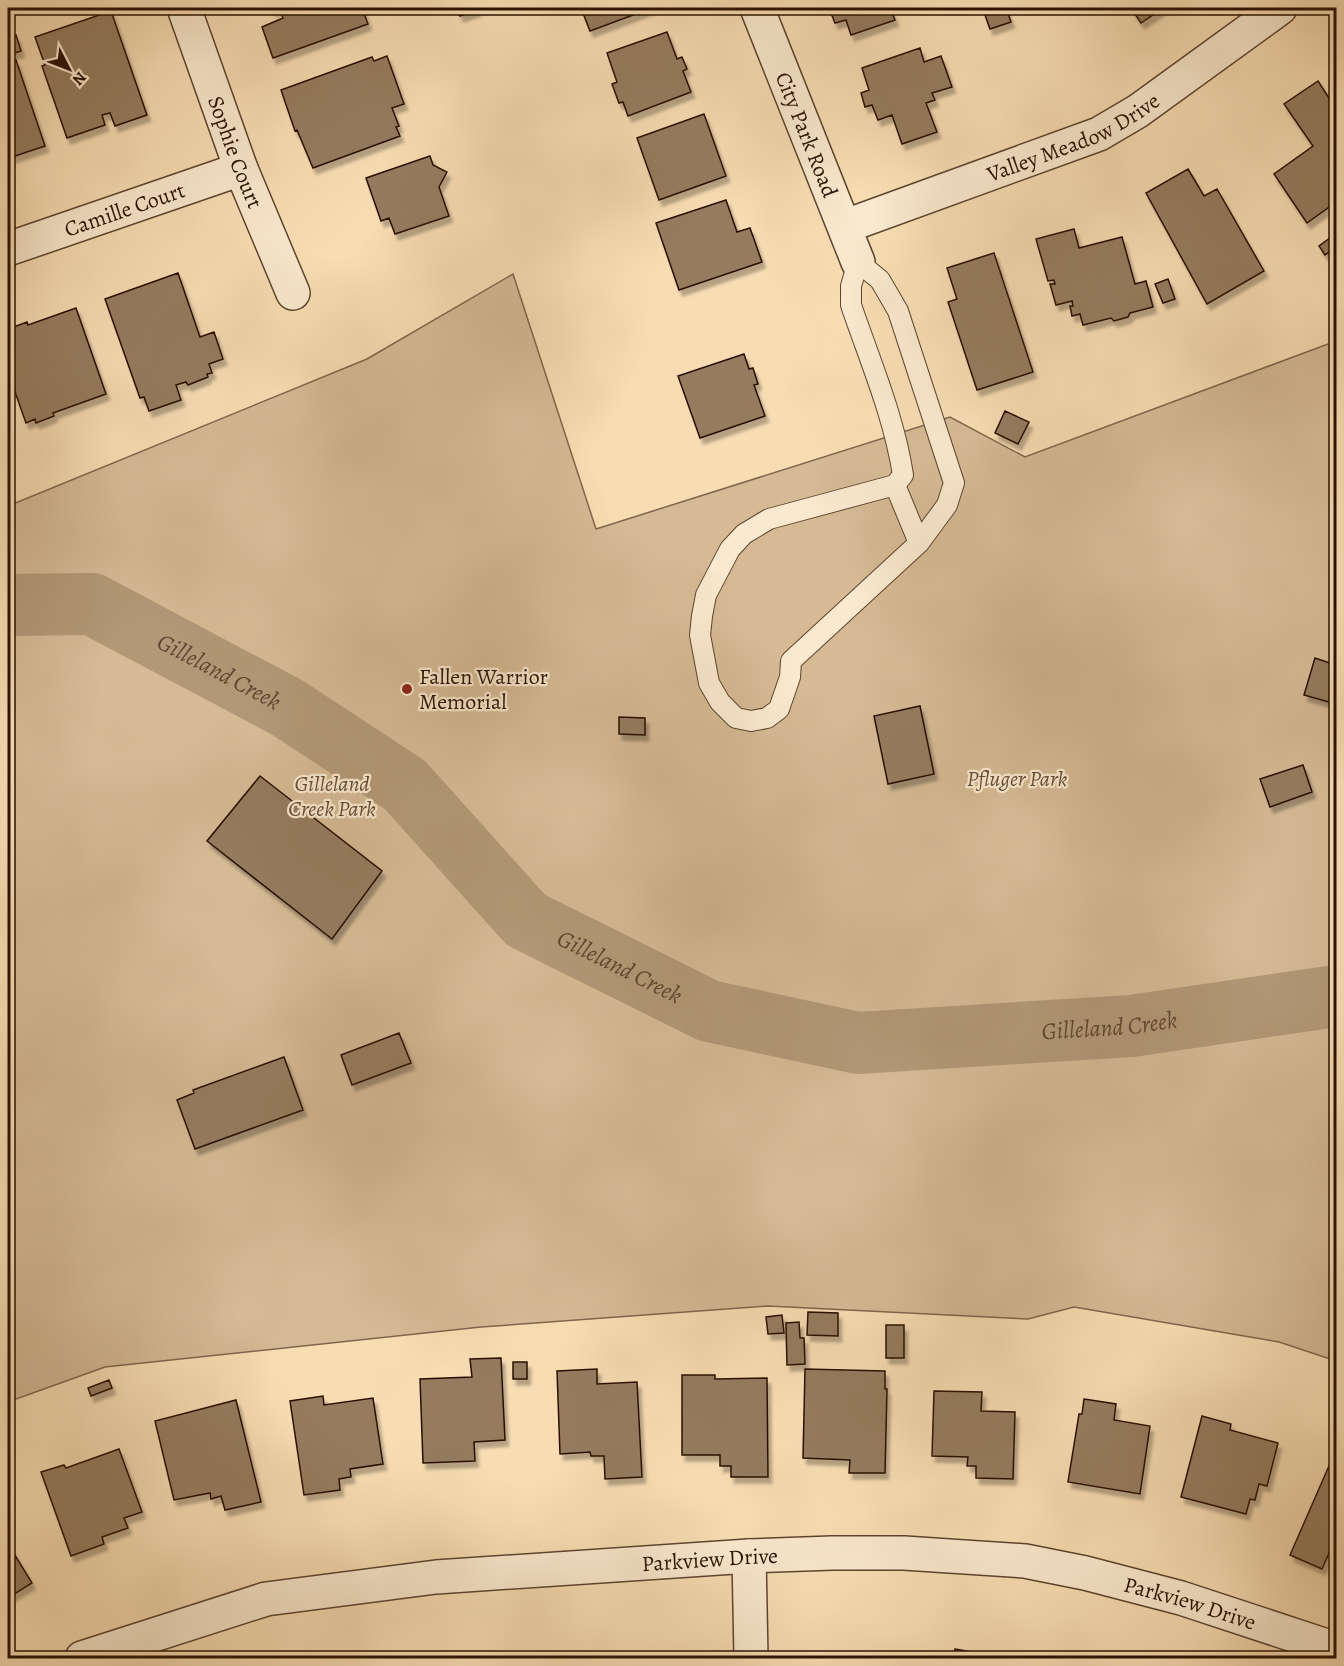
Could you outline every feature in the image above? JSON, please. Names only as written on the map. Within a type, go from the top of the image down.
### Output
[{"type":"street","name":"Sophie Court","points":[[184,8],[241,170],[293,293]]},
{"type":"street","name":"City Park Road","points":[[757,8],[846,226],[858,262]]},
{"type":"street","name":"Valley Meadow Drive","points":[[846,226],[1098,134],[1138,111],[1280,8]]},
{"type":"street","name":"Camille Court","points":[[8,249],[241,170]]},
{"type":"street","name":"Parkview Drive","points":[[82,1659],[266,1599],[436,1577],[749,1556],[832,1553],[904,1553],[1025,1561],[1085,1573],[1181,1598],[1336,1649]]},
{"type":"street","points":[[749,1556],[751,1659]]},
{"type":"lane","points":[[858,262],[880,280],[898,311],[954,483],[947,505],[919,543],[791,661],[790,677],[779,709],[767,718],[751,721],[736,718],[720,702],[709,683],[700,635],[706,595],[730,549],[744,534],[769,519],[895,485],[903,475],[899,449],[851,305],[851,286],[858,262]]},
{"type":"lane","points":[[895,485],[919,543]]},
{"type":"green space","name":"Pfluger Park","points":[[513,274],[596,529],[950,417],[1025,457],[1336,341],[1336,1361],[1279,1342],[1074,1307],[1028,1319],[768,1306],[481,1327],[105,1367],[8,1402],[8,506],[367,359]]},
{"type":"building","points":[[279,8],[362,8],[368,24],[273,58],[262,27],[283,18]]},
{"type":"building","points":[[457,8],[478,8],[478,10],[460,16]]},
{"type":"building","points":[[581,8],[652,8],[590,31]]},
{"type":"building","points":[[829,8],[890,8],[895,20],[851,35],[846,20],[835,23]]},
{"type":"building","points":[[1006,8],[1011,22],[990,29],[985,15]]},
{"type":"building","points":[[1131,8],[1163,8],[1141,23]]},
{"type":"building","points":[[111,11],[147,115],[115,126],[110,113],[102,115],[105,125],[67,138],[42,66],[45,65],[35,37]]},
{"type":"building","points":[[667,32],[677,59],[682,57],[687,69],[683,71],[691,92],[628,116],[623,102],[619,103],[612,84],[617,82],[607,53]]},
{"type":"building","points":[[16,35],[21,51],[8,55],[8,37]]},
{"type":"building","points":[[920,48],[924,62],[941,56],[952,87],[932,93],[935,100],[926,103],[937,132],[902,144],[892,115],[878,120],[872,105],[865,107],[861,93],[869,90],[862,68]]},
{"type":"building","points":[[387,56],[404,104],[392,108],[400,136],[313,168],[297,130],[295,131],[281,90],[372,57],[374,61]]},
{"type":"building","points":[[16,60],[45,146],[12,157],[8,146],[8,63]]},
{"type":"building","points":[[1318,81],[1336,109],[1336,202],[1307,223],[1274,174],[1313,146],[1284,104]]},
{"type":"building","points":[[704,114],[726,176],[659,200],[637,138]]},
{"type":"building","points":[[430,156],[433,165],[447,172],[439,187],[449,216],[395,234],[389,218],[381,221],[366,178]]},
{"type":"building","points":[[1188,169],[1204,196],[1217,189],[1264,271],[1207,304],[1146,193]]},
{"type":"building","points":[[726,200],[737,232],[750,228],[762,262],[679,290],[656,223]]},
{"type":"building","points":[[1074,229],[1079,248],[1122,237],[1135,284],[1146,281],[1153,307],[1130,313],[1128,317],[1114,321],[1111,318],[1083,325],[1080,314],[1072,316],[1070,306],[1073,306],[1072,301],[1056,305],[1050,284],[1055,284],[1054,280],[1048,281],[1036,239]]},
{"type":"building","points":[[1334,235],[1336,247],[1325,255],[1319,246]]},
{"type":"building","points":[[994,253],[1033,372],[977,390],[948,302],[957,299],[947,268]]},
{"type":"building","points":[[178,273],[200,337],[214,332],[223,359],[209,364],[212,373],[207,374],[208,377],[188,385],[186,382],[176,385],[181,400],[149,411],[144,397],[140,398],[105,299]]},
{"type":"building","points":[[1168,279],[1175,299],[1163,303],[1155,284]]},
{"type":"building","points":[[76,308],[106,394],[53,413],[54,416],[36,423],[35,419],[26,423],[8,372],[8,329],[27,322],[28,325]]},
{"type":"building","points":[[744,354],[749,369],[753,368],[758,384],[754,385],[765,416],[700,438],[678,376]]},
{"type":"building","points":[[1005,411],[1029,422],[1018,444],[995,433]]},
{"type":"building","points":[[1315,658],[1336,665],[1336,704],[1304,695]]},
{"type":"building","points":[[920,706],[934,774],[888,784],[874,716]]},
{"type":"building","points":[[619,717],[645,718],[645,735],[619,734]]},
{"type":"building","points":[[1303,765],[1312,792],[1270,807],[1260,779]]},
{"type":"building","points":[[260,776],[382,871],[332,939],[207,841]]},
{"type":"building","points":[[399,1033],[411,1063],[352,1085],[341,1055]]},
{"type":"building","points":[[284,1057],[303,1110],[195,1149],[177,1100],[194,1093],[193,1090]]},
{"type":"building","points":[[808,1312],[838,1313],[838,1336],[807,1335]]},
{"type":"building","points":[[782,1315],[784,1333],[768,1334],[766,1317]]},
{"type":"building","points":[[799,1322],[800,1338],[804,1338],[805,1364],[787,1365],[786,1323]]},
{"type":"building","points":[[886,1325],[904,1325],[904,1358],[886,1358]]},
{"type":"building","points":[[501,1358],[505,1440],[474,1442],[475,1461],[423,1463],[420,1379],[472,1377],[470,1359]]},
{"type":"building","points":[[513,1362],[527,1362],[527,1379],[513,1379]]},
{"type":"building","points":[[597,1369],[597,1384],[637,1382],[642,1477],[605,1479],[604,1456],[591,1456],[590,1452],[560,1454],[557,1371]]},
{"type":"building","points":[[805,1369],[885,1371],[885,1389],[887,1389],[885,1473],[849,1473],[850,1460],[803,1458]]},
{"type":"building","points":[[682,1375],[715,1375],[715,1379],[767,1378],[768,1477],[731,1477],[731,1466],[720,1466],[720,1455],[682,1455]]},
{"type":"building","points":[[109,1380],[112,1388],[91,1396],[88,1388]]},
{"type":"building","points":[[934,1391],[982,1392],[981,1411],[1015,1412],[1013,1479],[976,1478],[976,1466],[967,1466],[968,1457],[932,1456]]},
{"type":"building","points":[[323,1396],[324,1405],[373,1398],[383,1464],[350,1469],[351,1477],[339,1479],[340,1490],[304,1495],[290,1401]]},
{"type":"building","points":[[1084,1399],[1116,1404],[1114,1420],[1150,1426],[1140,1494],[1068,1482],[1079,1414],[1082,1414]]},
{"type":"building","points":[[236,1400],[261,1502],[225,1510],[221,1496],[211,1499],[210,1493],[174,1500],[155,1421]]},
{"type":"building","points":[[1202,1416],[1231,1424],[1230,1430],[1278,1443],[1267,1486],[1259,1484],[1255,1500],[1250,1499],[1246,1514],[1181,1497]]},
{"type":"building","points":[[119,1449],[142,1512],[124,1518],[128,1528],[102,1537],[104,1544],[71,1556],[41,1472],[64,1465],[66,1468]]},
{"type":"building","points":[[1332,1459],[1336,1461],[1336,1557],[1329,1553],[1322,1569],[1290,1555]]},
{"type":"building","points":[[8,1544],[32,1583],[8,1598]]},
{"type":"building","points":[[955,1649],[1007,1658],[953,1658]]},
{"type":"building","points":[[691,1655],[691,1658],[640,1658],[640,1656]]},
{"type":"building","points":[[822,1656],[858,1657],[858,1658],[822,1658]]},
{"type":"waterway","name":"Gilleland Creek","points":[[8,605],[92,604],[288,708],[405,785],[526,920],[709,1011],[858,1043],[1131,1026],[1336,996]]},
{"type":"place","name":"Fallen Warrior Memorial","points":[[407,689]]},
{"type":"park label","name":"Gilleland Creek Park","points":[[332,796]]}]
